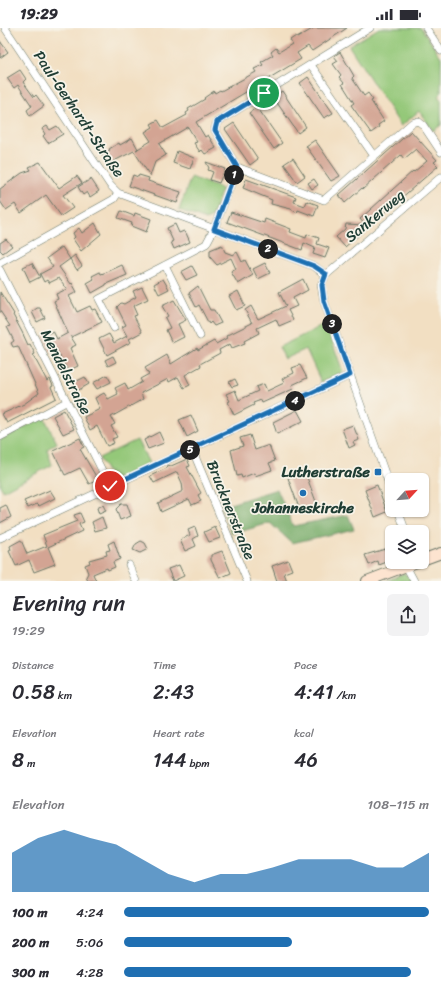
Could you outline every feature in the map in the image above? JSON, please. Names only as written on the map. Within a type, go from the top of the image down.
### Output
[{"type":"main road","points":[[429,557],[441,553]]},
{"type":"main road","points":[[367,581],[398,569]]},
{"type":"street","name":"Paul-Gerhardt-Straße","points":[[5,28],[110,184],[118,193],[314,266],[326,274]]},
{"type":"street","points":[[370,28],[217,122],[215,130],[237,167],[324,200],[412,123],[418,121],[423,125],[441,152]]},
{"type":"street","points":[[426,28],[441,51]]},
{"type":"street","points":[[311,65],[374,156]]},
{"type":"street","points":[[114,328],[99,299],[206,244],[214,229],[237,167]]},
{"type":"street","name":"Sankerweg","points":[[326,274],[441,177]]},
{"type":"street","points":[[0,263],[114,199],[118,193]]},
{"type":"street","points":[[165,265],[200,336]]},
{"type":"street","name":"Mendelstraße","points":[[0,270],[110,486]]},
{"type":"street","points":[[326,274],[322,285],[324,301],[385,473]]},
{"type":"street","points":[[0,538],[350,375]]},
{"type":"street","points":[[0,437],[66,402]]},
{"type":"street","name":"Brucknerstraße","points":[[192,449],[246,581]]},
{"type":"street","points":[[130,565],[136,581]]},
{"type":"street","points":[[408,569],[414,581]]},
{"type":"green space","points":[[379,28],[421,28],[441,57],[441,93],[438,96],[441,100],[441,125],[433,131],[419,111],[401,126],[349,46]]},
{"type":"green space","points":[[191,177],[222,189],[212,217],[206,220],[179,210]]},
{"type":"green space","points":[[326,324],[343,372],[321,382],[306,349],[285,359],[279,347]]},
{"type":"green space","points":[[44,417],[57,443],[47,449],[52,465],[3,491],[0,485],[0,440]]},
{"type":"green space","points":[[137,440],[149,463],[114,480],[111,478],[99,458]]},
{"type":"green space","points":[[277,489],[293,526],[348,515],[354,529],[292,543],[270,523],[232,534],[221,507]]},
{"type":"green space","points":[[404,573],[413,581],[386,581]]},
{"type":"building","points":[[314,28],[347,28],[312,51],[308,46],[297,53],[301,59],[196,122],[205,137],[208,135],[216,148],[205,154],[202,150],[200,152],[194,143],[197,142],[188,127],[159,144],[166,155],[155,162],[150,176],[134,151],[108,164],[102,155],[119,143],[120,145],[132,138],[138,149],[151,141],[145,132],[153,127],[151,124],[158,120],[163,128],[187,115],[186,113],[189,111],[188,109],[205,99],[204,98],[214,91],[215,93],[220,90],[221,91],[256,72],[254,69],[263,65],[261,62],[273,55],[271,52],[276,48],[279,52],[292,44],[290,40],[296,36],[297,38]]},
{"type":"building","points":[[0,41],[8,52],[0,58]]},
{"type":"building","points":[[340,52],[354,76],[352,78],[364,96],[368,93],[373,100],[371,101],[384,121],[371,133],[351,105],[354,103],[342,84],[344,83],[339,77],[341,75],[333,64],[338,61],[334,56]]},
{"type":"building","points":[[20,70],[26,79],[23,82],[34,97],[36,95],[44,106],[30,116],[27,110],[32,106],[18,85],[14,88],[7,78]]},
{"type":"building","points":[[308,77],[333,113],[324,118],[300,83]]},
{"type":"building","points":[[282,91],[306,127],[298,133],[273,97]]},
{"type":"building","points":[[257,107],[282,143],[274,149],[249,113]]},
{"type":"building","points":[[234,123],[258,159],[250,165],[225,129]]},
{"type":"building","points":[[47,126],[50,130],[57,126],[63,134],[48,143],[43,136],[45,134],[42,129]]},
{"type":"building","points":[[411,131],[437,160],[434,162],[438,166],[345,247],[336,237],[345,229],[346,224],[365,225],[360,219],[413,171],[414,172],[427,161],[416,149],[404,159],[401,155],[345,203],[339,195]]},
{"type":"building","points":[[315,140],[340,176],[331,181],[306,146]]},
{"type":"building","points":[[177,151],[194,158],[190,169],[173,163]]},
{"type":"building","points":[[293,158],[305,176],[297,182],[284,164]]},
{"type":"building","points":[[40,162],[59,188],[77,176],[82,183],[63,195],[73,208],[61,216],[46,195],[21,213],[15,204],[6,210],[0,201],[0,189],[22,173],[31,170],[29,167]]},
{"type":"building","points":[[206,162],[225,169],[219,183],[210,180],[213,172],[208,170],[209,168]]},
{"type":"building","points":[[133,175],[149,178],[148,181],[181,192],[177,203],[129,186]]},
{"type":"building","points":[[91,179],[99,191],[90,197],[87,192],[83,195],[78,187]]},
{"type":"building","points":[[246,179],[296,197],[294,202],[305,206],[307,201],[318,205],[314,216],[298,210],[297,213],[291,209],[271,204],[272,200],[243,188]]},
{"type":"building","points":[[314,179],[318,185],[312,189],[308,183]]},
{"type":"building","points":[[121,211],[134,216],[135,213],[151,219],[146,232],[131,226],[132,223],[118,218]]},
{"type":"building","points":[[231,212],[264,223],[265,219],[291,229],[290,232],[306,238],[307,234],[319,238],[317,244],[329,248],[325,258],[313,254],[315,248],[304,243],[302,250],[227,222]]},
{"type":"building","points":[[95,223],[101,234],[81,251],[73,239],[75,237],[73,233],[79,228],[82,233]]},
{"type":"building","points":[[175,224],[179,233],[184,231],[186,233],[190,242],[174,249],[171,242],[173,241],[167,228]]},
{"type":"building","points":[[6,239],[12,246],[3,253],[0,250],[0,243]]},
{"type":"building","points":[[222,245],[225,252],[233,255],[237,252],[242,262],[245,260],[253,275],[238,284],[231,272],[236,269],[231,258],[217,265],[210,257],[210,250]]},
{"type":"building","points":[[62,247],[70,259],[59,267],[71,284],[72,283],[77,292],[69,296],[77,312],[90,306],[92,310],[95,309],[102,322],[71,337],[76,345],[70,348],[78,366],[68,371],[56,349],[50,352],[43,336],[53,331],[57,339],[68,333],[54,301],[58,299],[56,294],[67,289],[59,278],[49,283],[47,280],[44,282],[40,274],[53,267],[47,258]]},
{"type":"building","points":[[75,255],[82,266],[77,270],[70,259]]},
{"type":"building","points":[[32,263],[40,277],[30,282],[23,267]]},
{"type":"building","points":[[265,263],[270,273],[258,279],[253,269]]},
{"type":"building","points":[[122,265],[127,275],[106,284],[92,293],[87,283],[94,279],[92,276],[100,272],[101,274],[107,272]]},
{"type":"building","points":[[192,266],[197,275],[186,280],[181,272]]},
{"type":"building","points":[[163,279],[169,289],[159,294],[154,284]]},
{"type":"building","points":[[303,279],[308,290],[293,298],[297,306],[288,310],[293,320],[279,326],[276,319],[257,328],[259,333],[244,341],[245,343],[232,348],[230,344],[219,350],[220,353],[200,364],[201,366],[185,375],[190,385],[184,388],[178,377],[169,382],[168,379],[141,393],[143,399],[111,417],[115,424],[111,426],[117,437],[112,439],[114,443],[107,446],[97,426],[90,430],[84,417],[100,409],[95,398],[104,393],[108,399],[118,394],[115,388],[125,383],[128,390],[142,382],[140,379],[149,374],[145,368],[167,355],[171,364],[197,348],[198,350],[214,341],[216,344],[227,338],[226,336],[252,323],[245,310],[251,306],[258,319],[286,306],[279,292]]},
{"type":"building","points":[[198,286],[210,310],[214,310],[221,323],[214,326],[211,322],[209,324],[199,305],[196,307],[189,293]]},
{"type":"building","points":[[142,287],[148,299],[133,306],[137,315],[134,316],[142,332],[129,339],[131,342],[107,355],[99,339],[109,334],[114,343],[127,336],[122,327],[126,325],[117,307],[121,303],[124,304],[136,297],[133,291]]},
{"type":"building","points":[[238,291],[245,306],[236,310],[229,296]]},
{"type":"building","points":[[0,292],[14,314],[13,315],[28,345],[30,344],[35,354],[33,355],[47,381],[50,379],[53,386],[51,387],[56,398],[7,423],[2,414],[24,404],[39,393],[18,346],[13,347],[11,343],[14,341],[7,327],[10,326],[0,311]]},
{"type":"building","points":[[174,300],[186,320],[178,324],[184,337],[172,343],[166,330],[170,328],[165,318],[168,316],[162,306]]},
{"type":"building","points":[[37,308],[40,308],[45,318],[37,322],[32,312]]},
{"type":"building","points":[[113,356],[116,362],[108,366],[105,360]]},
{"type":"building","points":[[300,365],[307,378],[292,385],[293,389],[262,403],[261,400],[253,403],[254,405],[234,415],[228,402],[230,401],[226,394],[235,390],[239,400],[258,391],[256,387],[264,384],[267,391],[284,383],[282,379],[294,373],[292,368]]},
{"type":"building","points":[[107,375],[111,382],[97,389],[93,383]]},
{"type":"building","points":[[85,377],[89,384],[77,391],[73,383]]},
{"type":"building","points":[[235,379],[238,385],[232,387],[229,382]]},
{"type":"building","points":[[64,410],[74,429],[63,434],[53,416]]},
{"type":"building","points":[[297,410],[303,421],[277,434],[273,422]]},
{"type":"building","points":[[191,415],[198,431],[187,437],[179,420]]},
{"type":"building","points":[[353,425],[359,440],[353,442],[355,445],[349,448],[342,429]]},
{"type":"building","points":[[159,432],[164,443],[148,449],[144,440]]},
{"type":"building","points":[[250,435],[255,450],[269,445],[275,461],[269,463],[272,470],[255,476],[254,473],[242,478],[241,475],[237,476],[231,450],[243,446],[240,438]]},
{"type":"building","points":[[80,438],[84,447],[80,449],[98,480],[89,484],[80,468],[65,475],[53,451]]},
{"type":"building","points":[[187,459],[190,466],[187,467],[201,493],[198,495],[201,501],[192,505],[189,499],[161,512],[158,503],[183,491],[182,483],[177,472],[154,483],[150,476],[167,468],[168,465],[171,466]]},
{"type":"building","name":"Johanneskirche","points":[[305,472],[318,507],[301,513],[288,478]]},
{"type":"building","points":[[377,485],[385,507],[385,513],[375,517],[365,490]]},
{"type":"building","points":[[50,490],[55,498],[39,506],[37,504],[28,508],[24,501]]},
{"type":"building","points":[[121,504],[127,504],[131,516],[120,520],[116,509]]},
{"type":"building","points":[[6,505],[11,517],[0,523],[0,508]]},
{"type":"building","points":[[103,505],[106,511],[99,514],[97,508]]},
{"type":"building","points":[[80,513],[84,522],[79,524],[82,531],[48,547],[55,564],[34,572],[29,560],[16,566],[9,551],[11,550],[10,546],[21,540],[27,554],[47,546],[43,535],[77,521],[74,515]]},
{"type":"building","points":[[102,517],[106,528],[95,531],[92,522]]},
{"type":"building","points":[[195,527],[198,536],[193,539],[196,546],[185,551],[180,540],[190,535],[188,530]]},
{"type":"building","points":[[215,527],[220,538],[209,542],[204,532]]},
{"type":"building","points":[[114,541],[120,559],[113,562],[115,567],[108,570],[107,568],[93,574],[96,581],[88,581],[86,577],[88,573],[85,565],[90,563],[89,560],[107,555],[106,551],[110,550],[108,544]]},
{"type":"building","points":[[141,541],[145,543],[148,549],[140,553],[133,550],[136,544]]},
{"type":"building","points":[[385,549],[385,563],[379,565],[378,561],[369,565],[365,555]]},
{"type":"building","points":[[222,551],[231,573],[220,578],[211,560],[211,555]]},
{"type":"building","points":[[288,560],[292,570],[284,573],[287,581],[277,581],[272,566]]},
{"type":"building","points":[[179,565],[184,576],[173,581],[168,569]]},
{"type":"place","name":"Lutherstraße","points":[[378,472]]},
{"type":"place","name":"Johanneskirche","points":[[303,493]]},
{"type":"route","points":[[110,486],[350,375],[324,301],[322,285],[326,274],[314,266],[214,229],[237,167],[215,130],[217,122],[264,93]]}]
